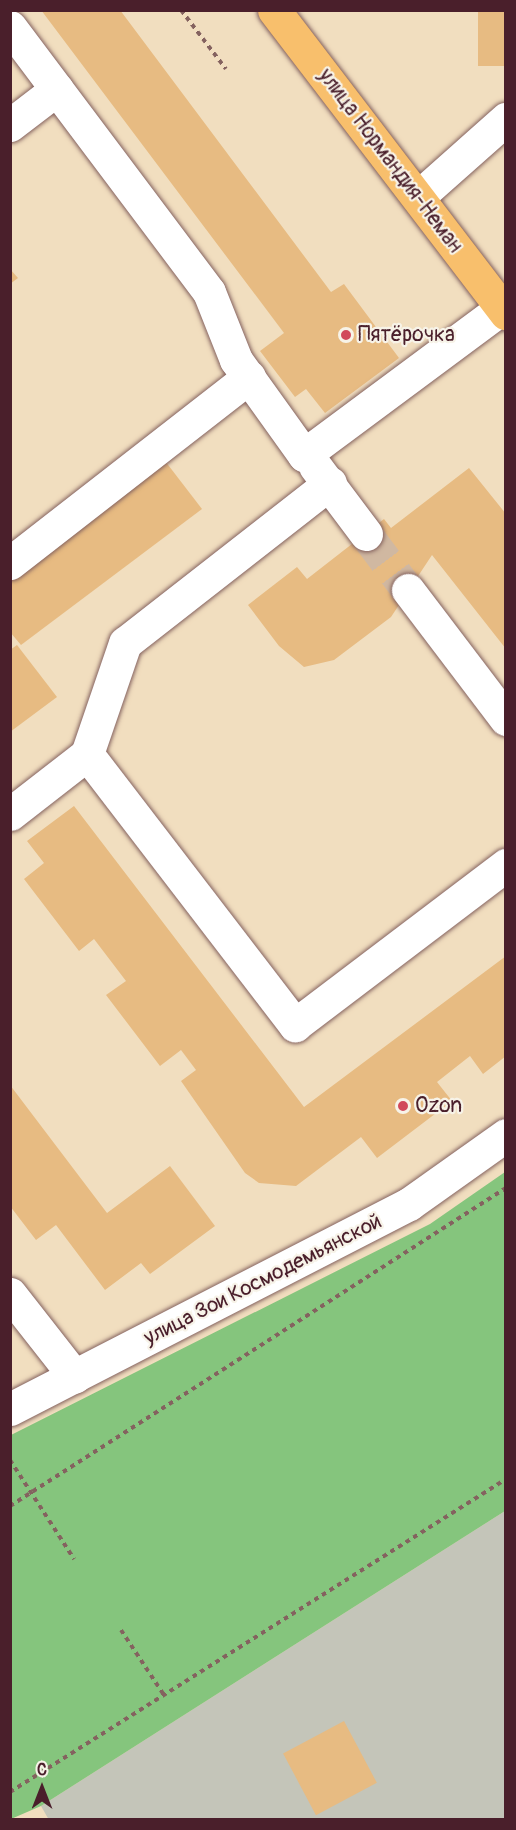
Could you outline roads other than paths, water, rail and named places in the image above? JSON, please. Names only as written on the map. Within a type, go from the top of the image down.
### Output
[{"type":"main road","name":"улица Нормандия-Неман","points":[[274,10],[504,310]]},
{"type":"street","points":[[10,27],[209,292],[236,360],[304,455],[330,483],[366,534]]},
{"type":"street","points":[[10,125],[57,89]]},
{"type":"street","points":[[418,197],[506,119]]},
{"type":"street","points":[[304,455],[504,310]]},
{"type":"street","points":[[10,562],[249,377]]},
{"type":"street","points":[[10,814],[87,754],[125,643],[330,483]]},
{"type":"street","points":[[408,590],[506,719]]},
{"type":"street","points":[[87,754],[295,1025],[506,865]]},
{"type":"street","name":"улица Зои Космодемьянской","points":[[10,1409],[410,1204],[506,1135]]},
{"type":"street","points":[[10,1294],[75,1377]]},
{"type":"tunnel","points":[[366,534],[408,590]]},
{"type":"place","name":"Пятёрочка","points":[[346,335]]},
{"type":"place","name":"Ozon","points":[[403,1106]]}]
